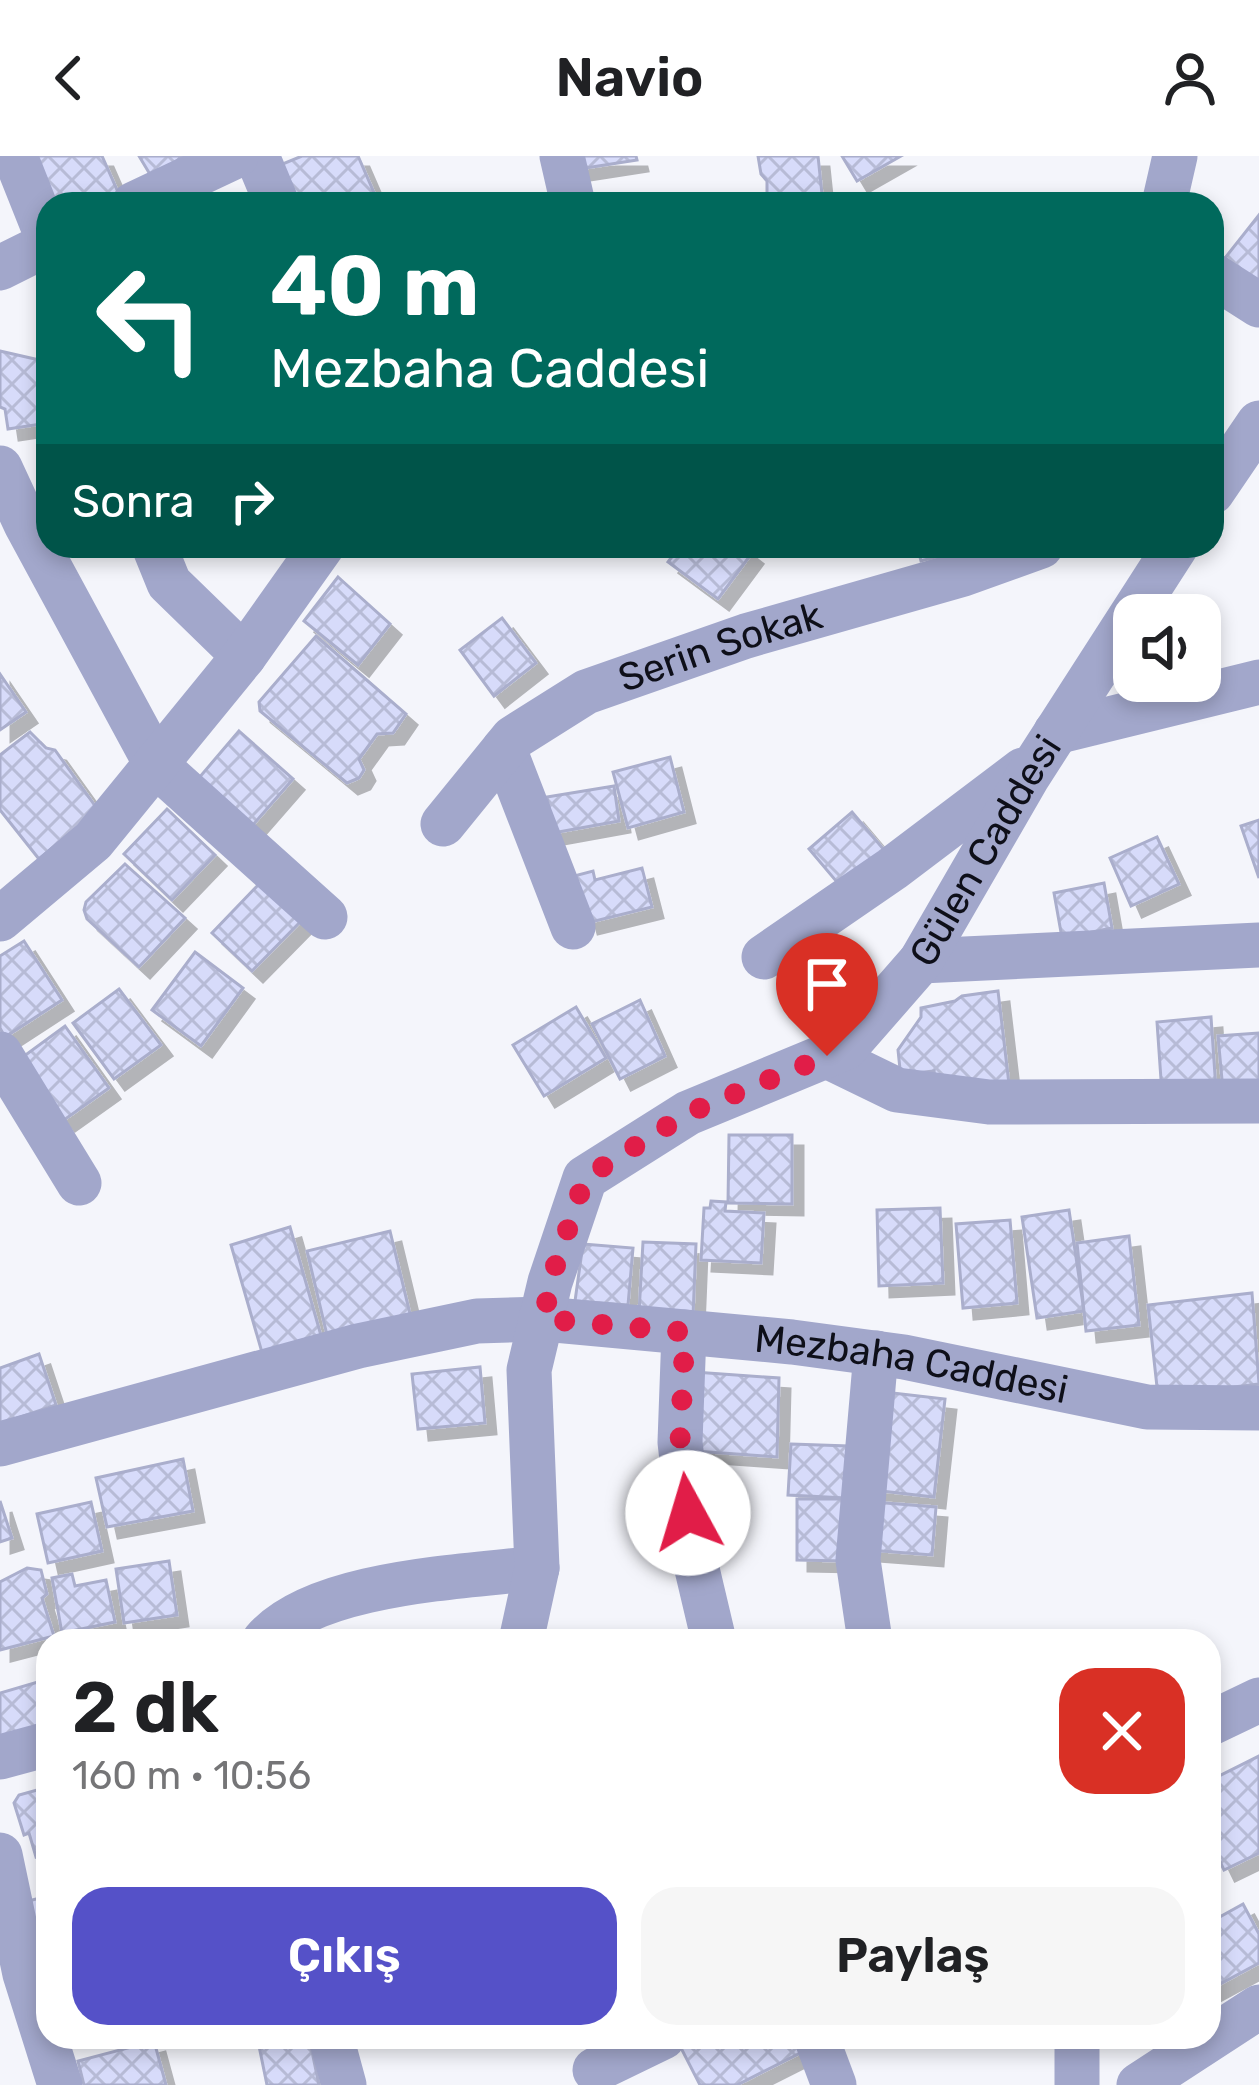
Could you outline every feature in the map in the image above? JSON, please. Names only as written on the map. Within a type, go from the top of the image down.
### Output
[{"type":"street","points":[[15,156],[36,211]]},
{"type":"street","points":[[160,192],[236,156]]},
{"type":"street","points":[[257,156],[272,192]]},
{"type":"street","points":[[562,156],[570,192]]},
{"type":"street","points":[[1167,192],[1175,156]]},
{"type":"street","points":[[0,268],[36,248]]},
{"type":"street","points":[[1224,283],[1259,305]]},
{"type":"street","points":[[1224,474],[1259,423]]},
{"type":"street","points":[[0,468],[36,542]]},
{"type":"street","points":[[44,558],[157,766],[326,917]]},
{"type":"street","points":[[159,558],[169,584],[244,656]]},
{"type":"street","points":[[0,919],[93,841],[244,656],[313,558]]},
{"type":"street","name":"Serin Sokak","points":[[443,824],[514,738],[586,692],[746,637],[1008,558]]},
{"type":"street","name":"Gülen Caddesi","points":[[523,1629],[537,1568],[529,1370],[550,1282],[585,1178],[688,1113],[845,1048],[921,961],[1048,744],[1168,558]]},
{"type":"street","points":[[764,957],[892,869],[1048,744],[1259,682]]},
{"type":"street","points":[[504,749],[573,927]]},
{"type":"street","points":[[921,961],[1259,945]]},
{"type":"street","points":[[0,1054],[79,1184]]},
{"type":"street","points":[[827,1056],[897,1090],[988,1102],[1259,1101]]},
{"type":"street","name":"Mezbaha Caddesi","points":[[0,1444],[358,1346],[477,1321],[544,1319],[876,1353],[1147,1407],[1259,1408]]},
{"type":"street","points":[[685,1332],[680,1442],[692,1548],[711,1629]]},
{"type":"street","points":[[868,1629],[858,1560],[876,1353]]},
{"type":"street","points":[[274,1629],[320,1602],[375,1589],[537,1568]]},
{"type":"street","points":[[1221,1718],[1259,1700]]},
{"type":"street","points":[[0,1757],[36,1747]]},
{"type":"street","points":[[3,1876],[13,1982],[36,2032]]},
{"type":"street","points":[[1221,2032],[1259,2007]]},
{"type":"street","points":[[44,2049],[60,2085]]},
{"type":"street","points":[[334,2049],[344,2085]]},
{"type":"street","points":[[593,2064],[632,2049]]},
{"type":"street","points":[[820,2049],[834,2085]]},
{"type":"street","points":[[1077,2049],[1077,2085]]},
{"type":"street","points":[[1139,2085],[1194,2049]]},
{"type":"building","points":[[26,156],[102,156],[118,192],[42,192]]},
{"type":"building","points":[[139,156],[182,156],[154,181]]},
{"type":"building","points":[[302,156],[358,156],[374,192],[292,192],[280,165]]},
{"type":"building","points":[[577,156],[636,156],[637,160],[579,169]]},
{"type":"building","points":[[758,156],[818,156],[822,192],[767,192]]},
{"type":"building","points":[[842,156],[901,156],[857,181]]},
{"type":"building","points":[[1259,215],[1259,285],[1225,258]]},
{"type":"building","points":[[0,351],[36,359],[36,425],[8,429],[5,409],[0,407]]},
{"type":"building","points":[[671,558],[748,558],[718,599],[668,562]]},
{"type":"building","points":[[338,577],[390,624],[358,665],[304,621]]},
{"type":"building","points":[[502,618],[536,663],[494,696],[460,650]]},
{"type":"building","points":[[316,636],[406,714],[393,733],[377,734],[359,759],[364,770],[347,783],[260,711],[259,702]]},
{"type":"building","points":[[0,674],[26,712],[0,730]]},
{"type":"building","points":[[239,731],[293,779],[252,826],[198,779]]},
{"type":"building","points":[[30,732],[46,748],[55,750],[98,810],[39,859],[0,810],[0,755]]},
{"type":"building","points":[[670,757],[684,812],[628,828],[613,772]]},
{"type":"building","points":[[614,786],[619,821],[553,833],[547,797]]},
{"type":"building","points":[[167,809],[215,855],[172,900],[124,854]]},
{"type":"building","points":[[852,812],[885,851],[842,888],[809,849]]},
{"type":"building","points":[[1259,820],[1259,878],[1241,826]]},
{"type":"building","points":[[1157,837],[1179,884],[1131,906],[1110,858]]},
{"type":"building","points":[[125,864],[185,918],[139,967],[87,919],[84,910],[86,902]]},
{"type":"building","points":[[642,868],[652,907],[587,923],[574,876],[593,871],[595,880]]},
{"type":"building","points":[[261,882],[302,920],[252,971],[212,933]]},
{"type":"building","points":[[1104,883],[1112,928],[1062,938],[1054,893]]},
{"type":"building","points":[[24,941],[62,1000],[5,1037],[0,1028],[0,956]]},
{"type":"building","points":[[195,952],[243,988],[201,1046],[152,1010]]},
{"type":"building","points":[[119,989],[161,1045],[114,1079],[73,1023]]},
{"type":"building","points":[[998,991],[1009,1084],[935,1077],[934,1071],[908,1074],[900,1069],[898,1050],[921,1017],[921,1008]]},
{"type":"building","points":[[640,1000],[665,1056],[620,1079],[592,1024]]},
{"type":"building","points":[[576,1007],[606,1058],[544,1096],[513,1045]]},
{"type":"building","points":[[1211,1017],[1216,1090],[1162,1094],[1157,1022]]},
{"type":"building","points":[[65,1026],[109,1088],[64,1120],[20,1059]]},
{"type":"building","points":[[1259,1033],[1259,1088],[1223,1091],[1218,1036]]},
{"type":"building","points":[[729,1135],[792,1135],[792,1204],[728,1203]]},
{"type":"building","points":[[711,1201],[726,1202],[725,1211],[764,1213],[761,1263],[701,1260],[704,1208],[710,1208]]},
{"type":"building","points":[[940,1208],[943,1283],[879,1286],[877,1210]]},
{"type":"building","points":[[1069,1210],[1084,1311],[1037,1318],[1022,1217]]},
{"type":"building","points":[[1010,1220],[1017,1303],[963,1308],[956,1224]]},
{"type":"building","points":[[290,1227],[322,1339],[263,1356],[231,1245]]},
{"type":"building","points":[[390,1231],[410,1314],[327,1335],[307,1251]]},
{"type":"building","points":[[1129,1236],[1139,1325],[1086,1331],[1077,1243]]},
{"type":"building","points":[[643,1242],[696,1244],[693,1316],[639,1313]]},
{"type":"building","points":[[583,1244],[633,1248],[628,1305],[575,1301]]},
{"type":"building","points":[[1252,1293],[1259,1384],[1158,1396],[1148,1305]]},
{"type":"building","points":[[39,1354],[56,1405],[0,1424],[0,1368]]},
{"type":"building","points":[[480,1367],[485,1423],[418,1429],[412,1374]]},
{"type":"building","points":[[694,1372],[779,1378],[777,1457],[695,1451]]},
{"type":"building","points":[[884,1392],[945,1399],[934,1497],[872,1490]]},
{"type":"building","points":[[791,1444],[848,1446],[846,1498],[788,1495]]},
{"type":"building","points":[[183,1459],[193,1511],[107,1527],[96,1478]]},
{"type":"building","points":[[797,1499],[846,1499],[845,1561],[797,1560]]},
{"type":"building","points":[[0,1501],[12,1538],[0,1542]]},
{"type":"building","points":[[91,1502],[102,1551],[48,1563],[37,1514]]},
{"type":"building","points":[[873,1502],[936,1507],[932,1555],[869,1550]]},
{"type":"building","points":[[169,1561],[177,1615],[124,1623],[116,1569]]},
{"type":"building","points":[[27,1568],[41,1570],[47,1594],[42,1598],[52,1629],[36,1629],[36,1641],[0,1650],[0,1582]]},
{"type":"building","points":[[72,1574],[75,1586],[106,1580],[115,1622],[61,1629],[52,1578]]},
{"type":"building","points":[[36,1682],[36,1730],[0,1740],[0,1693]]},
{"type":"building","points":[[1259,1756],[1259,1853],[1224,1870],[1221,1864],[1221,1775]]},
{"type":"building","points":[[36,1790],[36,1857],[14,1803],[19,1795]]},
{"type":"building","points":[[36,1899],[36,1955],[24,1902]]},
{"type":"building","points":[[1243,1904],[1259,1934],[1259,1963],[1221,1984],[1221,1916]]},
{"type":"building","points":[[124,2049],[156,2049],[166,2085],[84,2085],[78,2061]]},
{"type":"building","points":[[260,2049],[312,2049],[319,2085],[267,2085]]},
{"type":"building","points":[[682,2049],[806,2050],[737,2085],[700,2085]]},
{"type":"route","points":[[688,1513],[680,1442],[685,1332],[544,1319],[550,1282],[585,1178],[688,1113],[827,1056]]}]
